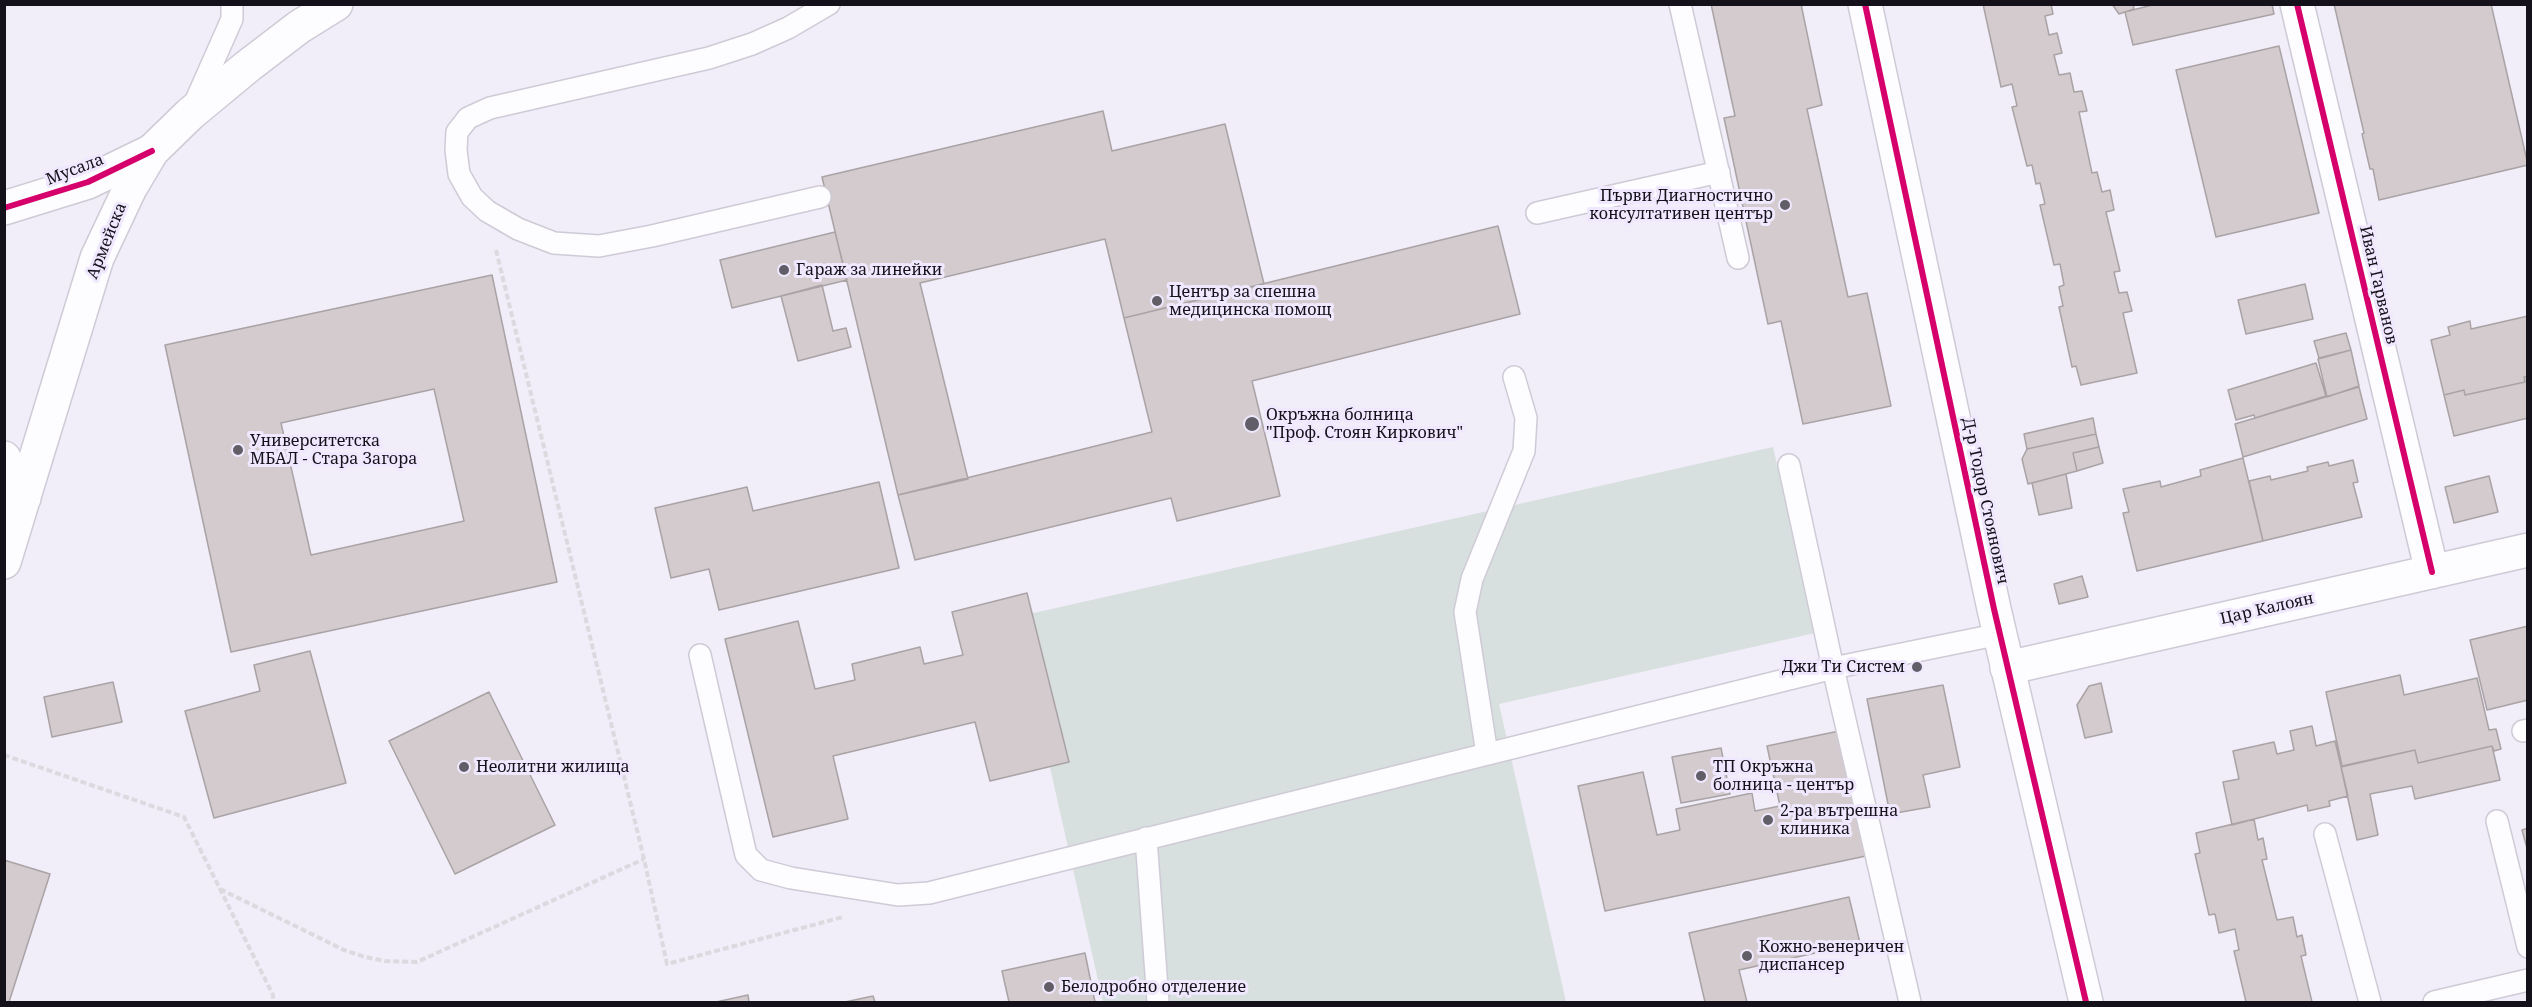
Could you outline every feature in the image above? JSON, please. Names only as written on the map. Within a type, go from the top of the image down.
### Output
[{"type":"street","name":"Армейска","points":[[4,562],[97,258],[130,188],[152,151],[190,114],[274,47],[336,4]]},
{"type":"street","name":"Д-р Тодор Стоянович","points":[[1864,4],[2007,668],[2086,1002]]},
{"type":"street","name":"Иван Гарванов","points":[[2297,4],[2433,572]]},
{"type":"street","name":"Мусала","points":[[4,208],[88,182],[152,151]]},
{"type":"street","points":[[4,458],[24,498]]},
{"type":"street","name":"Цар Калоян","points":[[2007,668],[2528,550]]},
{"type":"lane","points":[[190,114],[232,19],[232,4]]},
{"type":"lane","points":[[1680,4],[1738,258]]},
{"type":"lane","points":[[820,196],[652,236],[599,246],[554,243],[518,229],[487,211],[472,197],[459,174],[456,150],[457,132],[468,118],[490,108],[708,58],[752,44],[788,28],[825,6]]},
{"type":"lane","points":[[1537,213],[1719,172]]},
{"type":"lane","points":[[1487,754],[1465,612],[1472,579],[1524,451],[1526,418],[1514,378]]},
{"type":"lane","points":[[1789,465],[1910,1002]]},
{"type":"lane","points":[[700,655],[746,855],[761,870],[791,878],[898,895],[929,893],[1833,668],[2000,634]]},
{"type":"lane","points":[[2498,821],[2528,947]]},
{"type":"lane","points":[[2325,834],[2370,1002]]},
{"type":"lane","points":[[1146,838],[1158,1002]]},
{"type":"lane","points":[[2434,1002],[2528,980]]},
{"type":"path","points":[[487,211],[644,859],[667,964],[854,914]]},
{"type":"path","points":[[4,755],[184,817],[273,995],[273,1002]]},
{"type":"path","points":[[220,889],[344,950],[385,961],[417,962],[644,859]]},
{"type":"shaded area","points":[[1773,447],[1815,633],[1499,704],[1566,1002],[1103,1002],[1016,617]]},
{"type":"building","name":"Първи Диагностично консултативен център","points":[[1711,4],[1801,4],[1822,105],[1807,109],[1848,297],[1867,293],[1891,406],[1803,424],[1781,321],[1768,324],[1724,118],[1735,116]]},
{"type":"building","points":[[1983,4],[2051,4],[2053,14],[2045,16],[2049,35],[2057,33],[2062,53],[2054,55],[2059,75],[2070,73],[2074,92],[2082,91],[2087,111],[2079,112],[2092,173],[2097,172],[2102,192],[2110,190],[2114,210],[2106,212],[2120,271],[2114,272],[2119,293],[2127,292],[2132,311],[2123,313],[2137,373],[2081,385],[2076,366],[2072,367],[2059,307],[2063,306],[2059,287],[2064,285],[2060,264],[2054,265],[2040,205],[2045,204],[2040,183],[2036,184],[2032,165],[2027,166],[2012,107],[2017,106],[2012,84],[2001,87]]},
{"type":"building","points":[[2112,4],[2133,4],[2134,9],[2119,14]]},
{"type":"building","points":[[2156,4],[2272,4],[2274,14],[2133,45],[2125,12]]},
{"type":"building","points":[[2334,4],[2491,4],[2528,165],[2379,200],[2373,169],[2370,169],[2362,134],[2364,133]]},
{"type":"building","points":[[2279,46],[2319,213],[2216,237],[2176,70]]},
{"type":"building","name":"Център за спешна медицинска помощ","points":[[1103,111],[1112,151],[1225,124],[1264,284],[1124,318],[1105,239],[920,283],[968,479],[898,495],[822,177]]},
{"type":"building","points":[[1498,226],[1520,314],[1252,381],[1280,496],[1177,521],[1171,498],[915,560],[898,495],[1152,432],[1124,318]]},
{"type":"building","name":"Гараж за линейки","points":[[835,232],[847,280],[732,308],[720,260]]},
{"type":"building","name":"Университетска МБАЛ - Стара Загора","points":[[492,275],[557,582],[231,652],[165,345]],"holes":[[[434,389],[464,521],[311,555],[281,423]]]},
{"type":"building","points":[[2305,284],[2313,319],[2246,334],[2238,300]]},
{"type":"building","points":[[822,285],[833,331],[846,328],[851,347],[798,361],[781,296]]},
{"type":"building","points":[[2528,316],[2528,376],[2524,377],[2525,382],[2465,395],[2464,390],[2444,395],[2431,340],[2450,335],[2448,327],[2470,321],[2471,329]]},
{"type":"building","points":[[2346,333],[2351,350],[2319,358],[2314,341]]},
{"type":"building","points":[[2351,350],[2359,386],[2327,397],[2318,359]]},
{"type":"building","points":[[2316,363],[2326,396],[2255,418],[2254,415],[2236,420],[2228,390]]},
{"type":"building","points":[[2528,376],[2528,418],[2454,436],[2444,395],[2464,390],[2465,395],[2525,382],[2524,377]]},
{"type":"building","points":[[2359,387],[2367,419],[2243,457],[2235,424]]},
{"type":"building","points":[[2093,418],[2096,434],[2027,449],[2024,434]]},
{"type":"building","points":[[2096,434],[2099,447],[2073,453],[2077,471],[2028,484],[2022,459],[2027,449]]},
{"type":"building","points":[[2099,447],[2103,463],[2077,471],[2073,453]]},
{"type":"building","points":[[2243,458],[2263,541],[2137,571],[2123,513],[2129,512],[2123,489],[2160,481],[2161,487],[2201,476],[2200,470]]},
{"type":"building","points":[[2353,460],[2358,482],[2353,483],[2362,517],[2263,541],[2249,481],[2270,476],[2271,480],[2308,471],[2307,467],[2328,462],[2329,466]]},
{"type":"building","points":[[2066,474],[2072,508],[2039,515],[2032,483]]},
{"type":"building","points":[[2489,476],[2498,512],[2454,523],[2445,487]]},
{"type":"building","points":[[879,482],[899,568],[719,610],[709,569],[671,578],[655,508],[747,487],[753,511]]},
{"type":"building","points":[[2082,576],[2088,597],[2059,604],[2054,584]]},
{"type":"building","points":[[1027,593],[1069,762],[990,781],[975,722],[833,756],[848,819],[773,837],[725,639],[798,621],[815,689],[855,680],[852,664],[920,647],[924,664],[963,655],[952,612]]},
{"type":"building","points":[[2528,626],[2528,700],[2487,710],[2470,640]]},
{"type":"building","points":[[310,651],[346,783],[214,818],[185,711],[260,691],[254,665]]},
{"type":"building","points":[[2400,675],[2404,695],[2477,678],[2489,730],[2496,729],[2501,749],[2494,751],[2492,746],[2418,763],[2415,750],[2342,766],[2326,692]]},
{"type":"building","points":[[113,682],[122,722],[52,737],[44,697]]},
{"type":"building","points":[[2101,683],[2112,732],[2085,738],[2077,705],[2089,686]]},
{"type":"building","points":[[1943,685],[1960,767],[1923,775],[1930,807],[1890,814],[1867,699]]},
{"type":"building","points":[[489,692],[555,825],[455,874],[389,741]]},
{"type":"building","points":[[2312,726],[2316,746],[2335,741],[2348,796],[2329,801],[2330,806],[2308,811],[2307,805],[2232,825],[2223,782],[2239,779],[2233,751],[2274,742],[2277,754],[2294,750],[2290,731]]},
{"type":"building","name":"2-ра вътрешна клиника","points":[[1839,731],[1866,856],[1605,911],[1578,786],[1643,772],[1657,835],[1680,830],[1676,809],[1752,793],[1755,811],[1780,806],[1767,746]]},
{"type":"building","points":[[2492,746],[2500,780],[2415,799],[2412,786],[2370,794],[2378,835],[2357,840],[2341,767],[2415,750],[2418,763]]},
{"type":"building","name":"ТП Окръжна болница - център","points":[[1721,748],[1730,794],[1681,803],[1672,757]]},
{"type":"building","points":[[2254,819],[2258,840],[2263,838],[2267,859],[2262,860],[2277,920],[2293,917],[2297,937],[2302,935],[2306,955],[2301,956],[2312,1002],[2246,1002],[2234,951],[2239,950],[2235,929],[2219,933],[2215,914],[2209,915],[2195,854],[2200,853],[2196,833]]},
{"type":"building","points":[[2528,828],[2528,852],[2522,830]]},
{"type":"building","points":[[4,860],[50,874],[9,1002],[4,1002]]},
{"type":"building","name":"Кожно-венеричен диспансер","points":[[1849,897],[1860,943],[1739,970],[1747,1002],[1705,1002],[1689,933]]},
{"type":"building","name":"Белодробно отделение","points":[[1085,953],[1095,1002],[1009,1002],[1002,971]]},
{"type":"building","points":[[748,995],[749,1002],[716,1002]]},
{"type":"building","points":[[873,996],[875,1002],[845,1002]]},
{"type":"cycle path","points":[[1865,4],[1994,609],[2086,1002]]},
{"type":"cycle path","points":[[2297,4],[2432,572]]},
{"type":"cycle path","points":[[4,208],[88,182],[152,151]]},
{"type":"place","name":"Първи Диагностично консултативен център","points":[[1785,205]]},
{"type":"place","name":"Гараж за линейки","points":[[784,270]]},
{"type":"place","name":"Център за спешна медицинска помощ","points":[[1157,301]]},
{"type":"place","name":"Окръжна болница \"Проф. Стоян Киркович\"","points":[[1252,424]]},
{"type":"place","name":"Университетска МБАЛ - Стара Загора","points":[[238,450]]},
{"type":"place","name":"Джи Ти Систем","points":[[1917,667]]},
{"type":"place","name":"Неолитни жилища","points":[[464,767]]},
{"type":"place","name":"ТП Окръжна болница - център","points":[[1701,776]]},
{"type":"place","name":"2-ра вътрешна клиника","points":[[1768,820]]},
{"type":"place","name":"Кожно-венеричен диспансер","points":[[1747,956]]},
{"type":"place","name":"Белодробно отделение","points":[[1049,987]]}]
